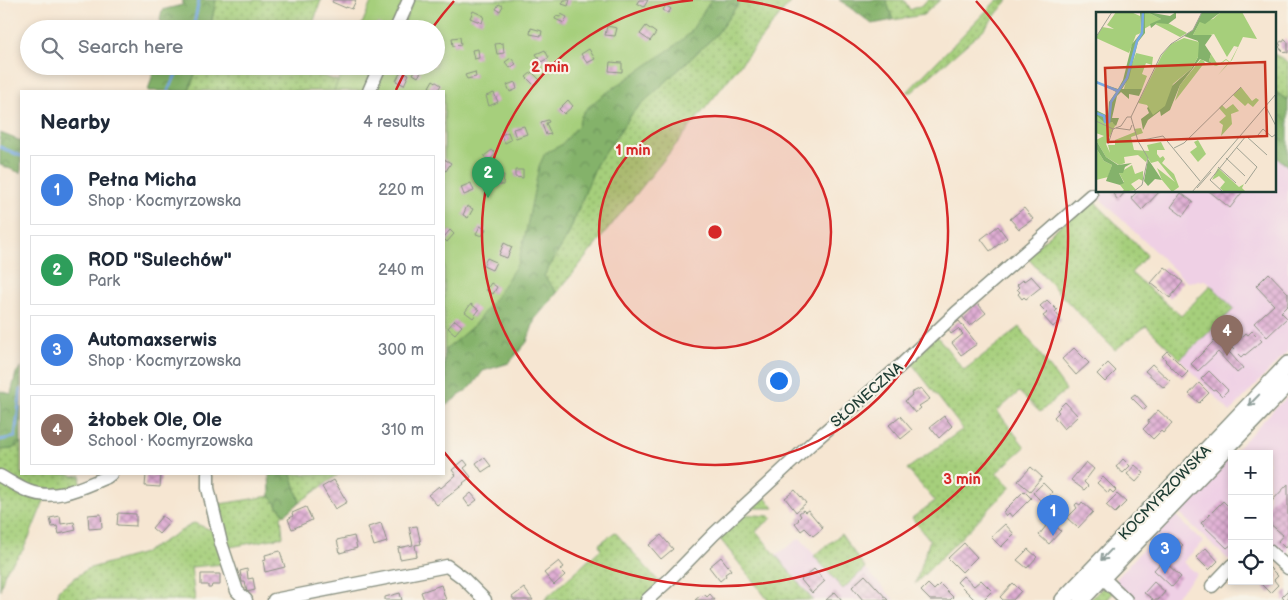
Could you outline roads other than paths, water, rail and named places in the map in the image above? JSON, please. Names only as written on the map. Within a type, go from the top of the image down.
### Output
[{"type":"main road","name":"KOCMYRZOWSKA","points":[[1063,600],[1288,364]]},
{"type":"main road","name":"KOCMYRZOWSKA","points":[[1081,600],[1288,384]]},
{"type":"street","points":[[400,20],[409,0]]},
{"type":"street","points":[[369,90],[376,75]]},
{"type":"street","name":"SŁONECZNA","points":[[647,600],[714,534],[813,442],[1091,195]]},
{"type":"street","points":[[0,476],[29,492],[49,495],[67,494],[110,475]]},
{"type":"street","points":[[208,475],[208,488],[221,544],[236,591],[244,599]]},
{"type":"street","points":[[1273,554],[1288,568]]},
{"type":"street","points":[[274,600],[447,566],[462,577],[485,600]]},
{"type":"street","points":[[1212,586],[1228,569]]},
{"type":"street","points":[[1102,578],[1119,598]]},
{"type":"waterway","points":[[195,20],[199,0]]},
{"type":"waterway","points":[[168,90],[176,75]]},
{"type":"waterway","points":[[0,147],[20,156]]},
{"type":"waterway","points":[[0,440],[15,437],[20,397]]},
{"type":"place","name":"ROD \"Sulechów\"","points":[[488,198]]},
{"type":"place","name":"żłobek Ole, Ole","points":[[1227,356]]},
{"type":"place","name":"Pełna Micha","points":[[1053,536]]},
{"type":"place","name":"Automaxserwis","points":[[1165,574]]}]
